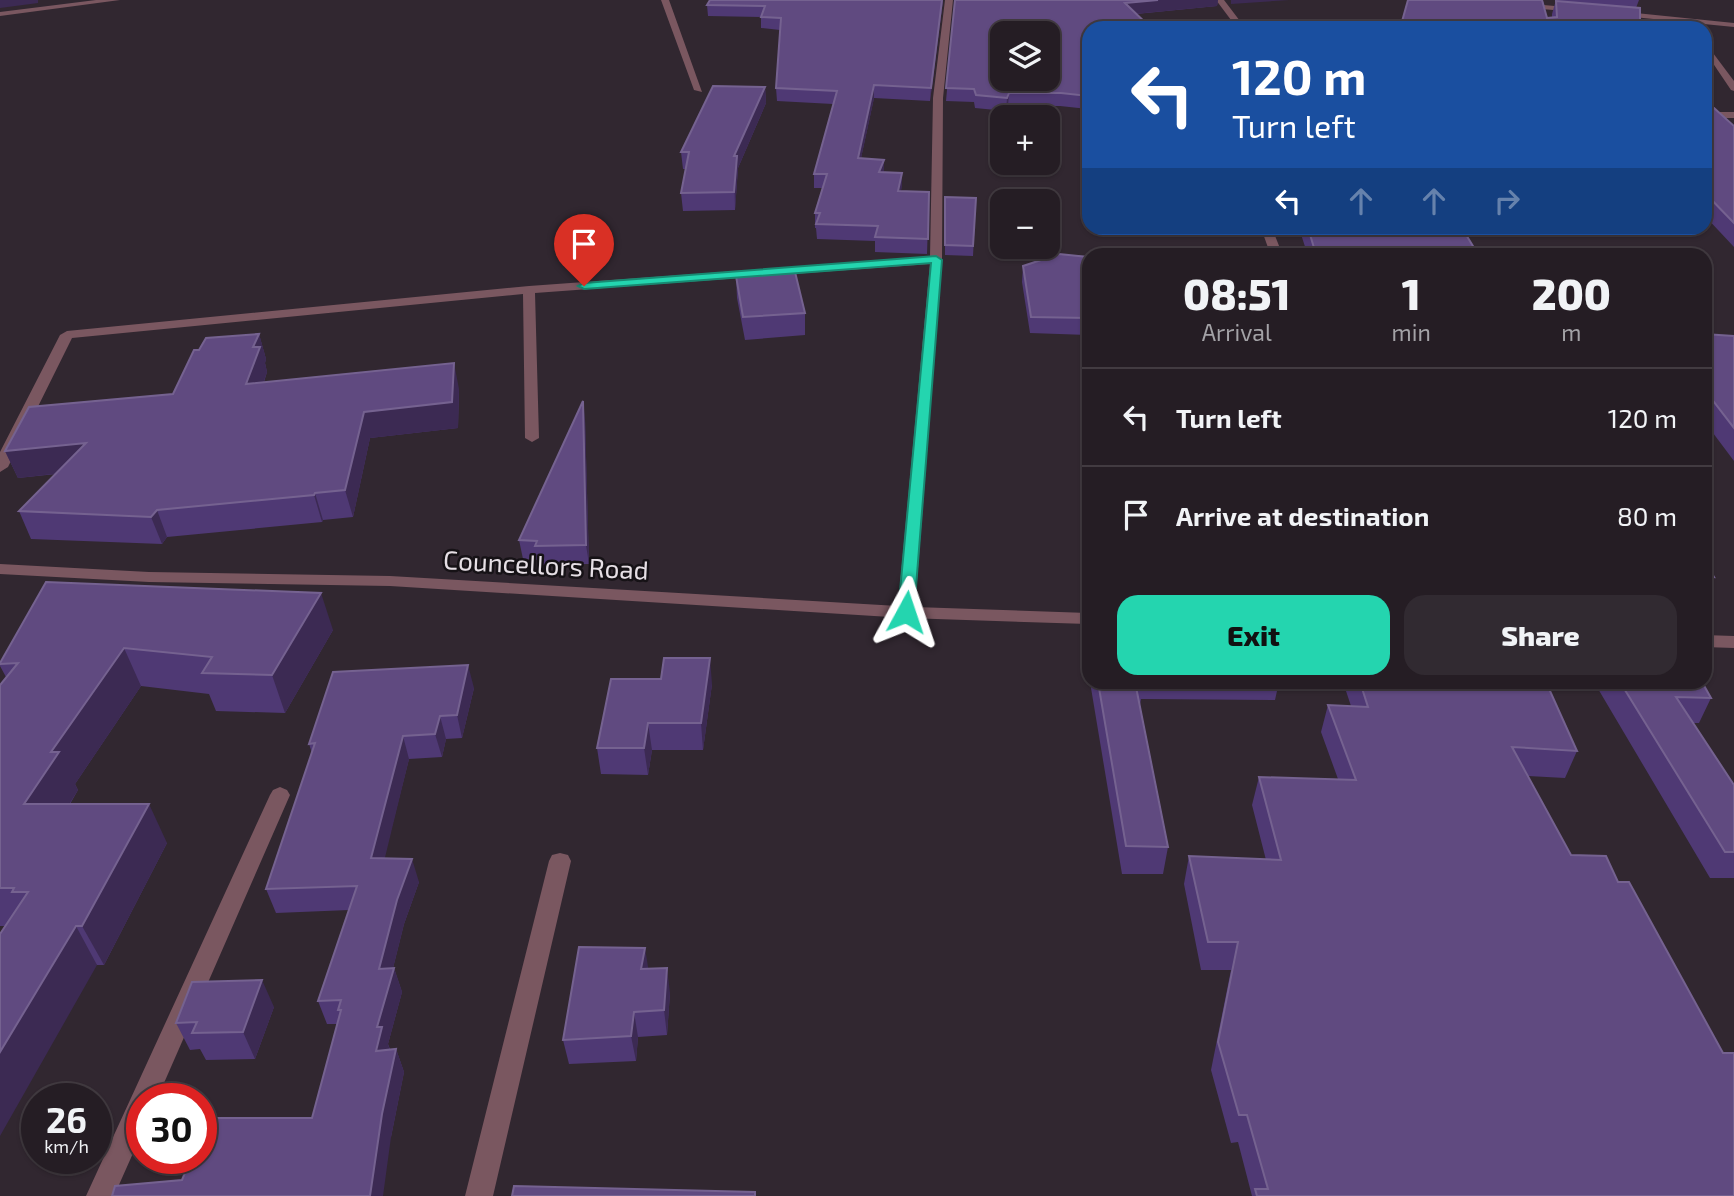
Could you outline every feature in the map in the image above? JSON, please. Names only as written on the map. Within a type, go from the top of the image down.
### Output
[{"type":"street","points":[[0,14],[116,0]]},
{"type":"street","points":[[665,0],[699,90]]},
{"type":"street","points":[[906,612],[936,260],[938,98],[949,0]]},
{"type":"street","points":[[1220,0],[1236,21]]},
{"type":"street","points":[[1546,17],[1545,7],[1551,0]]},
{"type":"street","points":[[1508,4],[1584,11]]},
{"type":"street","points":[[1611,13],[1670,21]]},
{"type":"street","points":[[1712,24],[1734,25]]},
{"type":"street","points":[[1712,55],[1734,88]]},
{"type":"street","points":[[1712,114],[1734,115]]},
{"type":"street","points":[[0,467],[67,335],[530,290],[936,260]]},
{"type":"street","points":[[530,290],[532,438]]},
{"type":"street","name":"Councellors Road","points":[[0,569],[149,577],[390,581],[906,612],[1082,620]]},
{"type":"street","points":[[1712,641],[1734,642]]},
{"type":"street","points":[[151,1083],[280,795]]},
{"type":"street","points":[[479,1196],[560,861]]},
{"type":"street","points":[[100,1196],[126,1139]]},
{"type":"building","points":[[710,0],[942,0],[931,88],[874,85],[858,158],[884,160],[879,172],[902,173],[898,191],[929,192],[928,239],[875,237],[878,226],[816,224],[820,213],[815,213],[827,174],[814,174],[837,91],[776,88],[781,18],[761,17],[765,6],[707,5]]},
{"type":"building","points":[[955,0],[1158,0],[1125,3],[1144,21],[1082,21],[1082,95],[1009,93],[1007,98],[976,95],[974,89],[946,88]]},
{"type":"building","points":[[1408,0],[1542,0],[1547,18],[1557,17],[1556,1],[1640,8],[1640,21],[1402,21]]},
{"type":"building","points":[[713,86],[765,87],[734,156],[737,156],[734,192],[681,193],[689,152],[681,152]]},
{"type":"building","points":[[1712,108],[1734,126],[1734,223],[1712,200]]},
{"type":"building","points":[[945,197],[976,198],[973,246],[945,245]]},
{"type":"building","points":[[1310,235],[1466,235],[1474,248],[1314,248]]},
{"type":"building","points":[[1060,254],[1082,256],[1082,318],[1031,317],[1023,266],[1044,259],[1060,259]]},
{"type":"building","points":[[795,272],[805,313],[743,317],[736,276]]},
{"type":"building","points":[[259,334],[253,347],[260,347],[246,384],[454,363],[452,402],[364,412],[345,490],[157,510],[151,517],[19,511],[86,443],[5,451],[29,407],[173,394],[194,350],[199,350],[206,338]]},
{"type":"building","points":[[1712,335],[1734,336],[1734,428],[1712,399]]},
{"type":"building","points":[[583,401],[586,545],[535,546],[537,541],[519,540]]},
{"type":"building","points":[[46,582],[321,593],[272,675],[202,673],[212,657],[124,648],[51,752],[59,752],[24,804],[149,804],[82,926],[76,926],[0,1052],[0,934],[28,892],[12,892],[14,888],[0,888],[0,685],[18,663],[0,663]]},
{"type":"building","points":[[664,658],[710,658],[701,723],[648,723],[644,748],[597,748],[611,679],[661,679]]},
{"type":"building","points":[[468,665],[457,715],[440,716],[435,734],[403,736],[371,858],[412,859],[397,900],[379,969],[394,968],[377,1027],[382,1027],[376,1051],[396,1049],[382,1114],[370,1196],[112,1196],[115,1186],[182,1180],[184,1174],[217,1174],[217,1118],[312,1118],[341,1010],[338,1010],[341,1000],[318,1001],[357,886],[266,889],[315,743],[309,744],[333,672]]},
{"type":"building","points":[[1099,689],[1136,689],[1168,847],[1126,846]]},
{"type":"building","points":[[1362,689],[1549,689],[1577,751],[1512,747],[1571,855],[1606,856],[1618,882],[1629,882],[1723,1053],[1734,1053],[1734,1196],[1257,1196],[1255,1189],[1268,1189],[1247,1115],[1239,1115],[1218,1042],[1238,942],[1208,942],[1189,856],[1281,860],[1259,777],[1356,780],[1328,705],[1368,707]]},
{"type":"building","points":[[1624,689],[1706,689],[1711,698],[1676,697],[1734,785],[1734,852],[1725,852]]},
{"type":"building","points":[[579,947],[645,948],[641,969],[667,968],[664,1010],[634,1012],[631,1036],[563,1040]]},
{"type":"building","points":[[262,980],[243,1032],[192,1033],[197,1022],[176,1023],[192,982]]},
{"type":"building","points":[[514,1186],[755,1192],[755,1196],[512,1196]]},
{"type":"route","points":[[584,286],[936,260],[906,612]]}]
